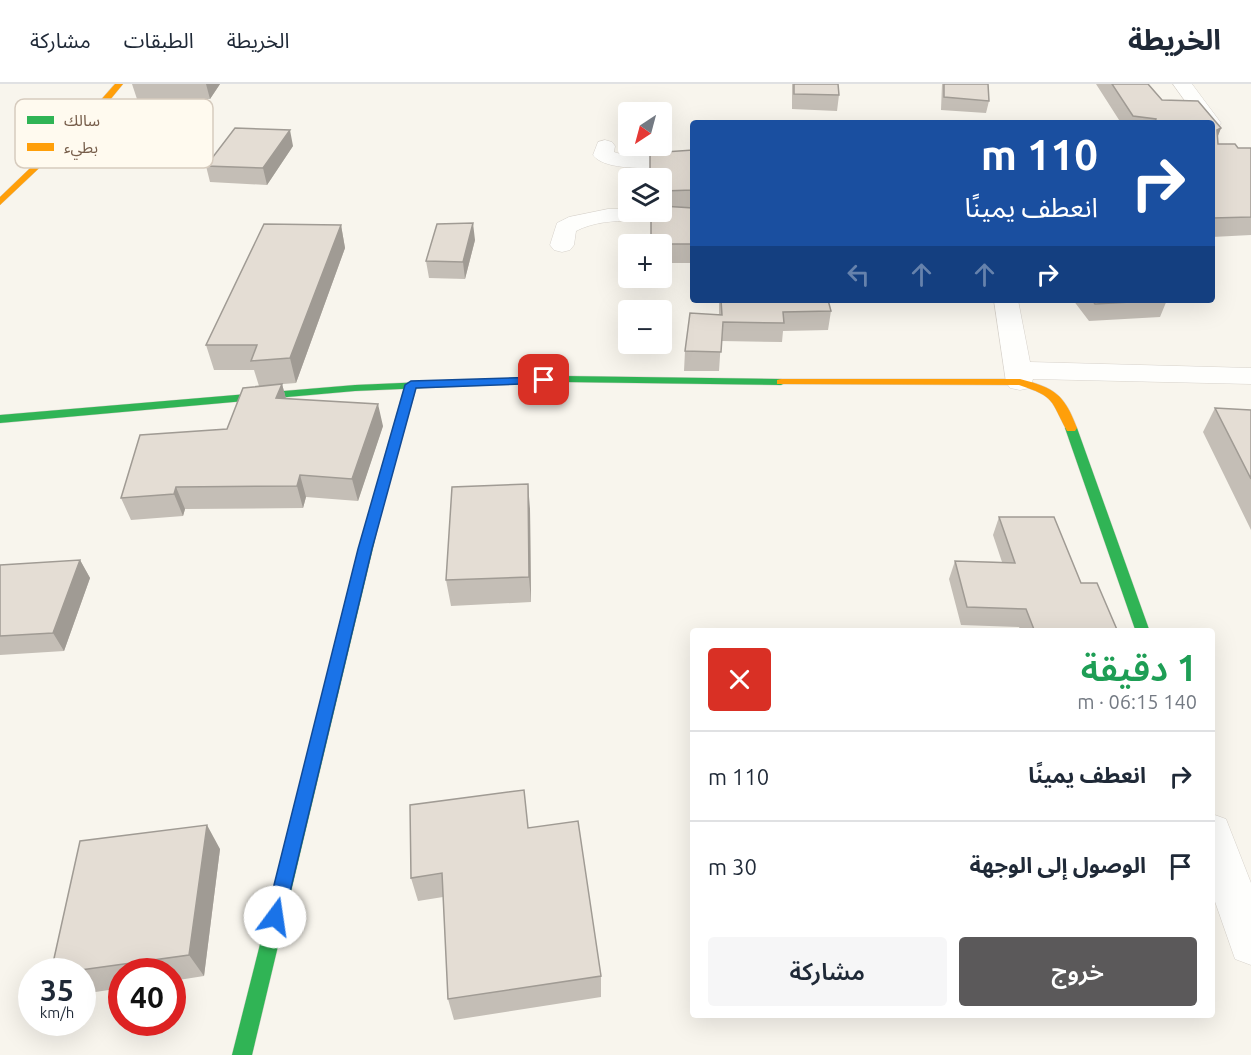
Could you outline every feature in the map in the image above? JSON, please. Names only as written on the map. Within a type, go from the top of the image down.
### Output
[{"type":"street","points":[[106,99],[119,84]]},
{"type":"street","points":[[1182,84],[1208,120]]},
{"type":"street","points":[[605,146],[603,155],[623,161],[690,160]]},
{"type":"street","points":[[0,202],[36,168]]},
{"type":"street","points":[[562,245],[565,228],[580,219],[690,217]]},
{"type":"street","points":[[1007,303],[1019,376]]},
{"type":"street","points":[[1019,376],[1050,391],[1064,408],[1142,628]]},
{"type":"street","points":[[0,419],[411,385],[575,379],[886,384],[1019,376],[1251,376]]},
{"type":"street","points":[[242,1055],[365,549],[411,385]]},
{"type":"street","points":[[1215,841],[1251,944]]},
{"type":"building","points":[[794,84],[838,84],[839,95],[794,94]]},
{"type":"building","points":[[944,84],[988,84],[989,101],[944,97]]},
{"type":"building","points":[[1112,84],[1148,84],[1162,100],[1198,101],[1214,120],[1156,120],[1133,116]]},
{"type":"building","points":[[1215,121],[1221,128],[1217,130],[1218,144],[1235,144],[1238,148],[1251,148],[1251,217],[1215,218]]},
{"type":"building","points":[[235,128],[290,130],[263,168],[213,166],[213,157]]},
{"type":"building","points":[[690,150],[690,190],[672,191],[672,168],[650,168],[650,156],[672,156],[672,151]]},
{"type":"building","points":[[672,207],[690,208],[690,244],[672,244],[672,234],[651,234],[651,222],[672,222]]},
{"type":"building","points":[[473,223],[463,262],[426,261],[437,224]]},
{"type":"building","points":[[264,224],[341,225],[290,358],[251,361],[257,345],[206,345]]},
{"type":"building","points":[[721,303],[829,303],[831,311],[783,312],[784,323],[723,322],[721,352],[685,351],[690,313],[722,315]]},
{"type":"building","points":[[282,384],[276,398],[378,404],[352,479],[300,475],[297,486],[176,487],[174,494],[121,498],[140,435],[227,429],[243,388]]},
{"type":"building","points":[[1215,408],[1251,410],[1251,479]]},
{"type":"building","points":[[528,484],[529,577],[446,580],[452,487]]},
{"type":"building","points":[[999,517],[1054,517],[1081,583],[1097,583],[1116,628],[1033,628],[1026,609],[967,607],[955,561],[1015,563]]},
{"type":"building","points":[[80,560],[53,633],[0,636],[0,565]]},
{"type":"building","points":[[524,790],[528,828],[578,821],[601,976],[448,999],[442,873],[411,878],[410,805]]},
{"type":"building","points":[[207,825],[189,955],[167,958],[108,958],[108,966],[96,968],[96,958],[54,958],[80,841]]},
{"type":"traffic: fast","points":[[0,419],[355,388],[564,379],[781,382]]},
{"type":"traffic: fast","points":[[1071,428],[1142,628]]},
{"type":"traffic: fast","points":[[242,1055],[377,506]]},
{"type":"traffic: slow","points":[[106,99],[119,84]]},
{"type":"traffic: slow","points":[[0,202],[35,168]]},
{"type":"traffic: slow","points":[[781,382],[1020,382],[1054,396],[1063,407],[1071,428]]},
{"type":"traffic: slow","points":[[377,506],[411,385]]},
{"type":"route","points":[[275,917],[365,549],[411,385],[544,380]]}]
